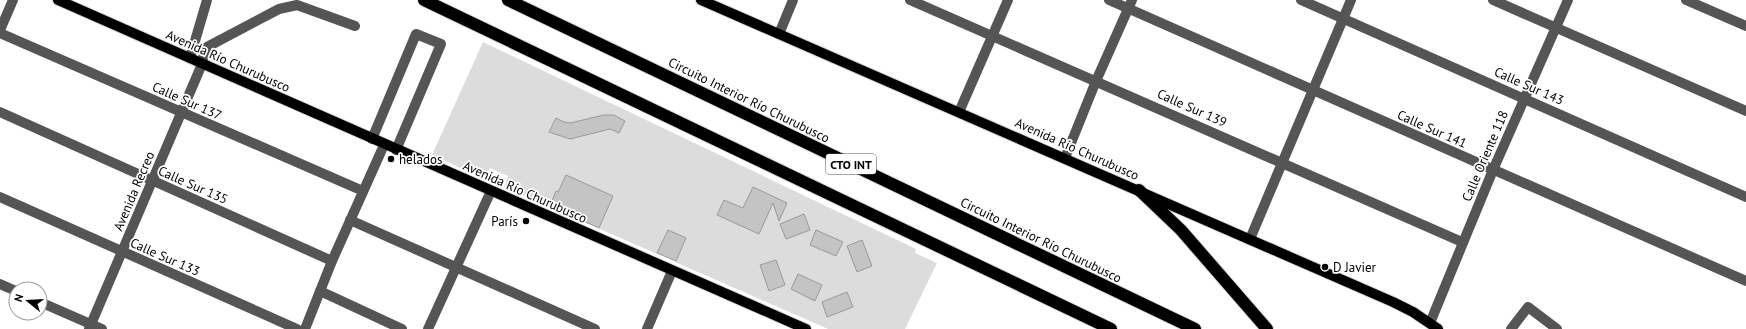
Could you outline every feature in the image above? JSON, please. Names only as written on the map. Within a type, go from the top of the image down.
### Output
[{"type":"highway","name":"CTO INT","points":[[424,0],[1111,329]]},
{"type":"highway","name":"Circuito Interior Río Churubusco","points":[[508,0],[1195,329]]},
{"type":"highway","points":[[1139,190],[1181,230],[1267,329]]},
{"type":"main road","name":"Avenida Río Churubusco","points":[[58,0],[384,145],[806,329]]},
{"type":"main road","name":"Avenida Río Churubusco","points":[[701,0],[1393,302],[1438,329]]},
{"type":"street","points":[[0,32],[13,0]]},
{"type":"street","points":[[190,58],[207,0]]},
{"type":"street","points":[[779,34],[793,0]]},
{"type":"street","name":"Calle Sur 139","points":[[910,0],[1462,242]]},
{"type":"street","points":[[959,112],[1008,0]]},
{"type":"street","name":"Calle Sur 141","points":[[1109,0],[1130,4],[1312,90],[1746,281]]},
{"type":"street","name":"Calle Sur 143","points":[[1300,0],[1746,197]]},
{"type":"street","points":[[1250,239],[1281,162],[1351,0]]},
{"type":"street","points":[[1493,0],[1746,111]]},
{"type":"street","name":"Calle Oriente 118","points":[[1430,323],[1462,242],[1568,0]]},
{"type":"street","points":[[1686,0],[1746,26]]},
{"type":"street","points":[[1065,158],[1096,81],[1130,4]]},
{"type":"street","name":"Avenida Recreo","points":[[90,327],[202,64],[207,47],[279,9],[289,6],[297,5],[355,26]]},
{"type":"street","name":"Calle Sur 137","points":[[0,32],[181,113],[363,191]]},
{"type":"street","points":[[372,139],[416,34],[441,44],[396,150]]},
{"type":"street","name":"Calle Sur 135","points":[[0,112],[152,182],[332,261]]},
{"type":"street","points":[[305,329],[332,261],[384,145]]},
{"type":"street","points":[[428,329],[458,267],[491,191]]},
{"type":"street","name":"Calle Sur 133","points":[[0,197],[297,329]]},
{"type":"street","points":[[350,220],[595,329]]},
{"type":"street","points":[[647,329],[672,271]]},
{"type":"street","points":[[320,291],[402,329]]},
{"type":"street","points":[[48,306],[90,327],[102,329]]},
{"type":"street","points":[[1510,329],[1528,307],[1557,329]]},
{"type":"shaded area","points":[[483,42],[916,249],[915,253],[937,263],[905,329],[828,329],[675,262],[676,261],[504,187],[508,176],[490,168],[485,179],[432,155]]},
{"type":"building","points":[[604,115],[614,115],[625,121],[619,133],[610,129],[570,139],[549,132],[556,118],[570,123]]},
{"type":"building","points":[[566,175],[613,196],[599,228],[550,206],[556,191],[558,192]]},
{"type":"building","points":[[753,187],[787,203],[779,221],[773,203],[759,234],[717,215],[724,200],[743,208]]},
{"type":"building","points":[[804,214],[810,230],[786,239],[780,224]]},
{"type":"building","points":[[668,230],[686,238],[676,261],[657,253]]},
{"type":"building","points":[[816,230],[843,242],[836,256],[810,245]]},
{"type":"building","points":[[862,240],[872,266],[857,272],[847,246]]},
{"type":"building","points":[[776,260],[785,285],[769,291],[760,265]]},
{"type":"building","points":[[798,274],[822,285],[815,301],[791,289]]},
{"type":"building","points":[[847,292],[853,307],[827,317],[822,302]]},
{"type":"place","name":"helados","points":[[391,159]]},
{"type":"place","name":"París","points":[[526,221]]},
{"type":"place","name":"D Javier","points":[[1325,267]]}]
